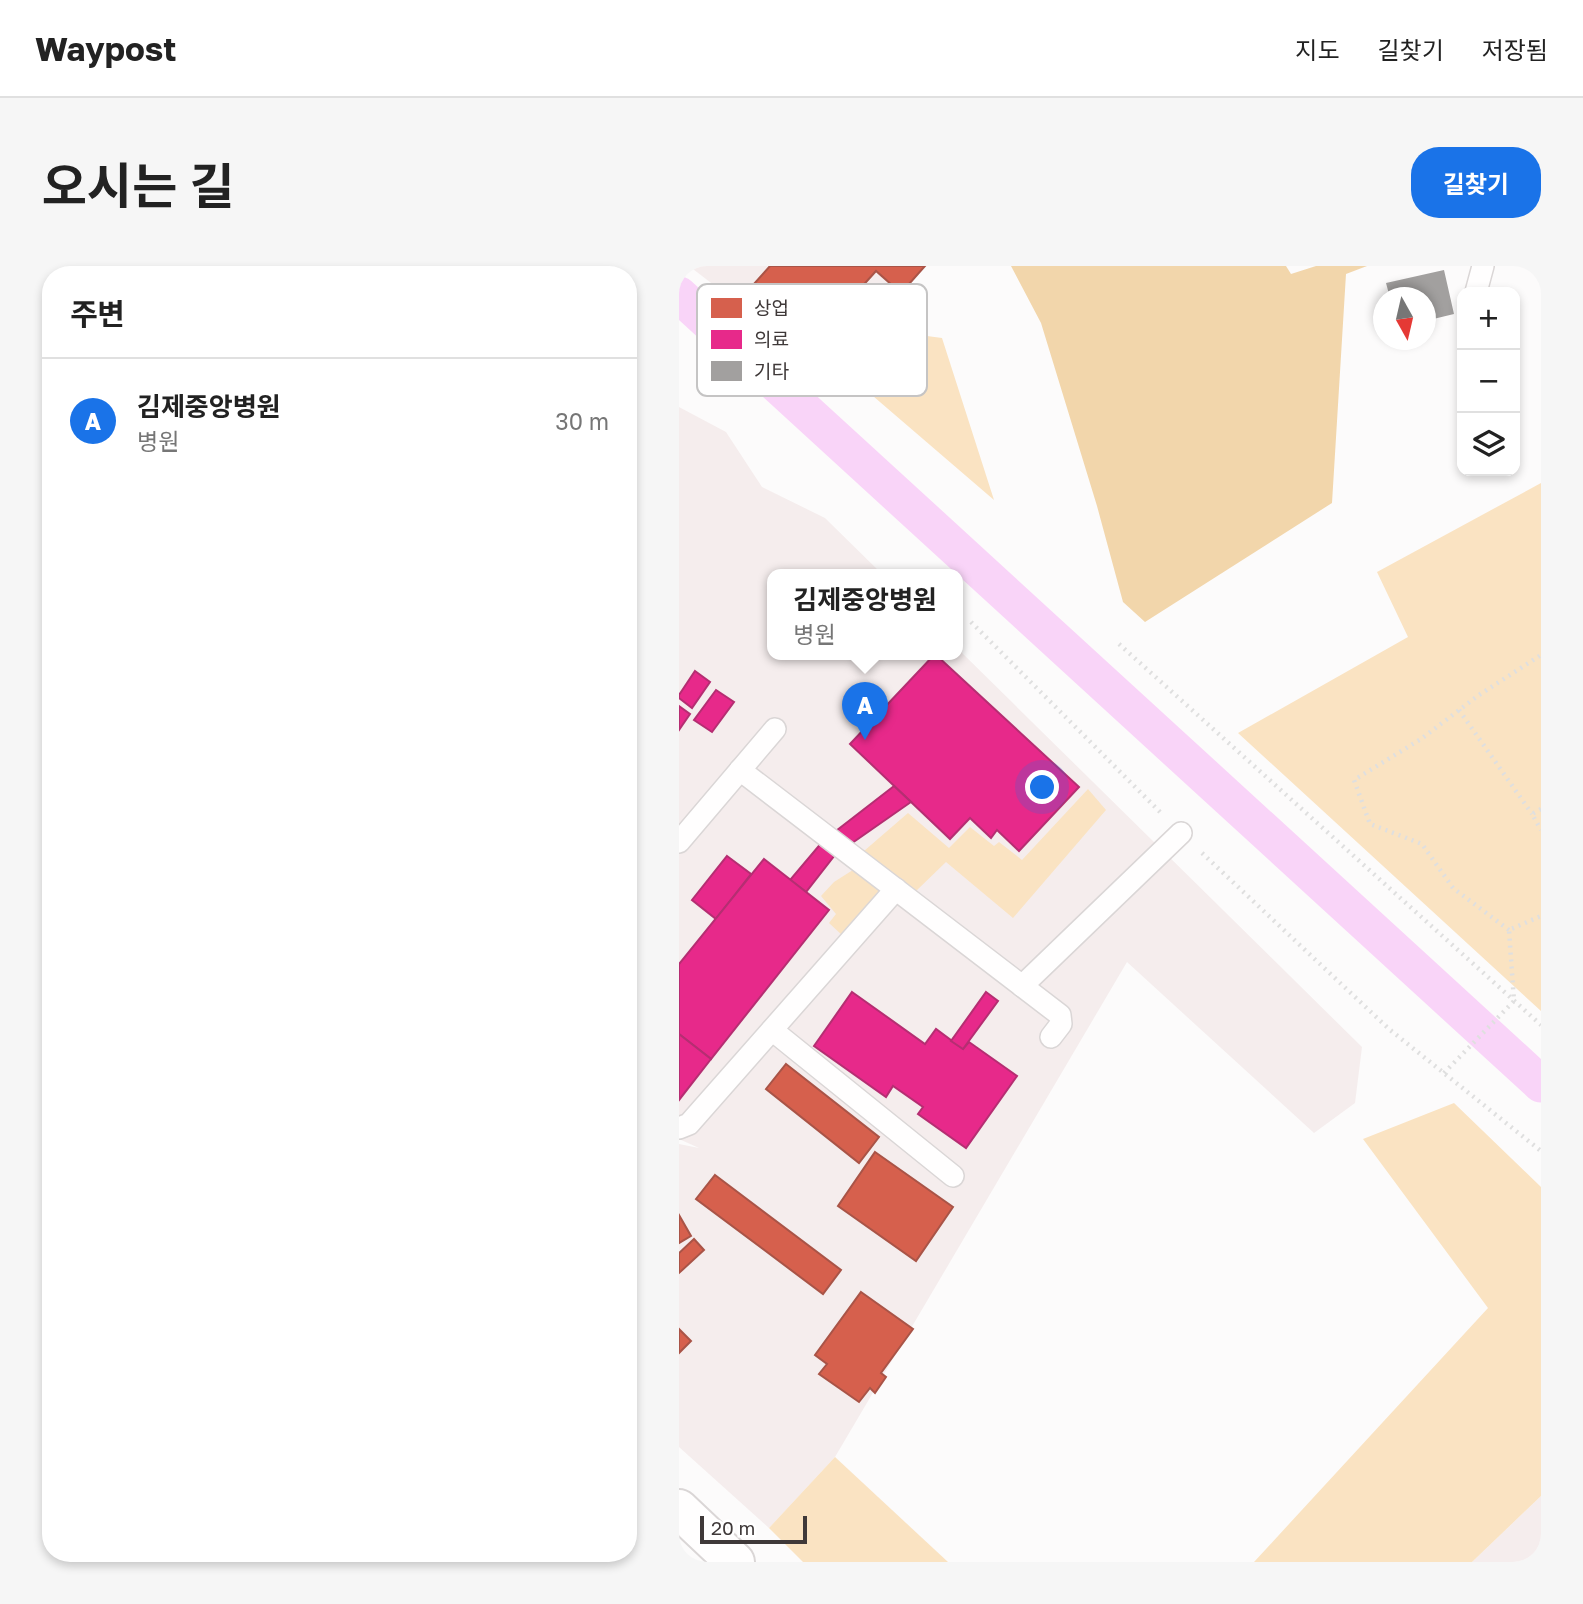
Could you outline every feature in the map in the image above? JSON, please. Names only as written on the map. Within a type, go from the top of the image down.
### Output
[{"type":"street","points":[[679,1509],[735,1562]]},
{"type":"lane","points":[[1477,287],[1483,266]]},
{"type":"lane","points":[[679,842],[775,729]]},
{"type":"lane","points":[[740,770],[1060,1015],[1061,1024],[1051,1037]]},
{"type":"lane","points":[[1022,986],[1181,833]]},
{"type":"lane","points":[[679,1128],[689,1124],[896,889]]},
{"type":"lane","points":[[772,1030],[953,1176]]},
{"type":"path","points":[[971,622],[1181,833],[1389,1029],[1541,1151]]},
{"type":"path","points":[[1119,644],[1541,1025]]},
{"type":"path","points":[[1445,1072],[1513,1002],[1509,930],[1453,888],[1422,844],[1370,824],[1354,780],[1421,739],[1541,655]]},
{"type":"path","points":[[1459,710],[1541,830]]},
{"type":"path","points":[[1532,814],[1541,809]]},
{"type":"path","points":[[1509,930],[1541,916]]},
{"type":"shaded area","points":[[689,266],[917,266],[900,284],[713,284]]},
{"type":"shaded area","points":[[1011,266],[1286,266],[1291,274],[1316,266],[1367,266],[1346,274],[1332,503],[1145,622],[1123,602],[1097,506],[1041,323]]},
{"type":"shaded area","points":[[927,336],[942,338],[994,500],[873,396],[927,396]]},
{"type":"shaded area","points":[[679,407],[726,432],[762,487],[825,518],[877,569],[767,569],[767,660],[963,660],[963,654],[1362,1047],[1355,1103],[1314,1133],[1127,962],[835,1457],[769,1528],[679,1447],[679,1144],[699,1148],[679,1139]]},
{"type":"shaded area","points":[[1541,483],[1541,1011],[1238,733],[1408,637],[1377,572]]},
{"type":"shaded area","points":[[1088,789],[1106,810],[1013,918],[946,862],[915,892],[864,851],[908,813],[949,848],[970,827],[994,846],[999,842],[1022,860]]},
{"type":"shaded area","points":[[856,868],[887,890],[842,935],[829,923],[836,914],[821,896],[834,882]]},
{"type":"shaded area","points":[[1454,1103],[1541,1187],[1541,1496],[1472,1562],[1254,1562],[1488,1308],[1363,1139]]},
{"type":"shaded area","points":[[835,1457],[948,1562],[803,1562],[769,1528]]},
{"type":"shaded area","points":[[1541,1496],[1541,1562],[1472,1562]]},
{"type":"building: 상업","points":[[770,266],[925,266],[909,284],[891,284],[876,271],[864,284],[754,284]]},
{"type":"building: 상업","points":[[786,1064],[879,1137],[859,1163],[766,1089]]},
{"type":"building: 상업","points":[[875,1152],[953,1207],[916,1261],[838,1206]]},
{"type":"building: 상업","points":[[715,1175],[841,1270],[823,1294],[696,1199]]},
{"type":"building: 상업","points":[[679,1215],[691,1236],[679,1243]]},
{"type":"building: 상업","points":[[694,1239],[704,1250],[679,1273],[679,1253]]},
{"type":"building: 상업","points":[[861,1292],[913,1329],[881,1373],[886,1377],[875,1393],[870,1388],[859,1402],[819,1374],[827,1364],[815,1355]]},
{"type":"building: 상업","points":[[679,1329],[691,1341],[679,1353]]},
{"type":"building: 의료","points":[[929,660],[941,660],[1079,787],[1019,851],[997,830],[991,838],[970,818],[950,839],[850,744]]},
{"type":"building: 의료","points":[[695,671],[710,682],[692,708],[679,698],[679,695]]},
{"type":"building: 의료","points":[[716,690],[734,702],[712,732],[694,720]]},
{"type":"building: 의료","points":[[679,706],[690,714],[679,730]]},
{"type":"building: 의료","points":[[894,786],[911,802],[835,855],[806,892],[790,880],[823,841]]},
{"type":"building: 의료","points":[[727,856],[751,874],[716,919],[692,900]]},
{"type":"building: 의료","points":[[764,859],[829,910],[711,1059],[679,1034],[679,964]]},
{"type":"building: 의료","points":[[852,992],[925,1044],[936,1029],[963,1049],[969,1042],[1017,1076],[966,1148],[918,1114],[923,1107],[893,1086],[886,1097],[814,1046]]},
{"type":"building: 의료","points":[[986,992],[998,1001],[963,1049],[951,1041]]},
{"type":"building: 의료","points":[[679,1034],[711,1059],[679,1100]]},
{"type":"building: 기타","points":[[1444,270],[1454,314],[1436,318],[1436,287],[1387,287],[1386,283]]},
{"type":"waterway","points":[[679,295],[697,311]]},
{"type":"waterway","points":[[789,396],[1541,1084]]},
{"type":"place","name":"김제중앙병원","points":[[865,740]]}]
